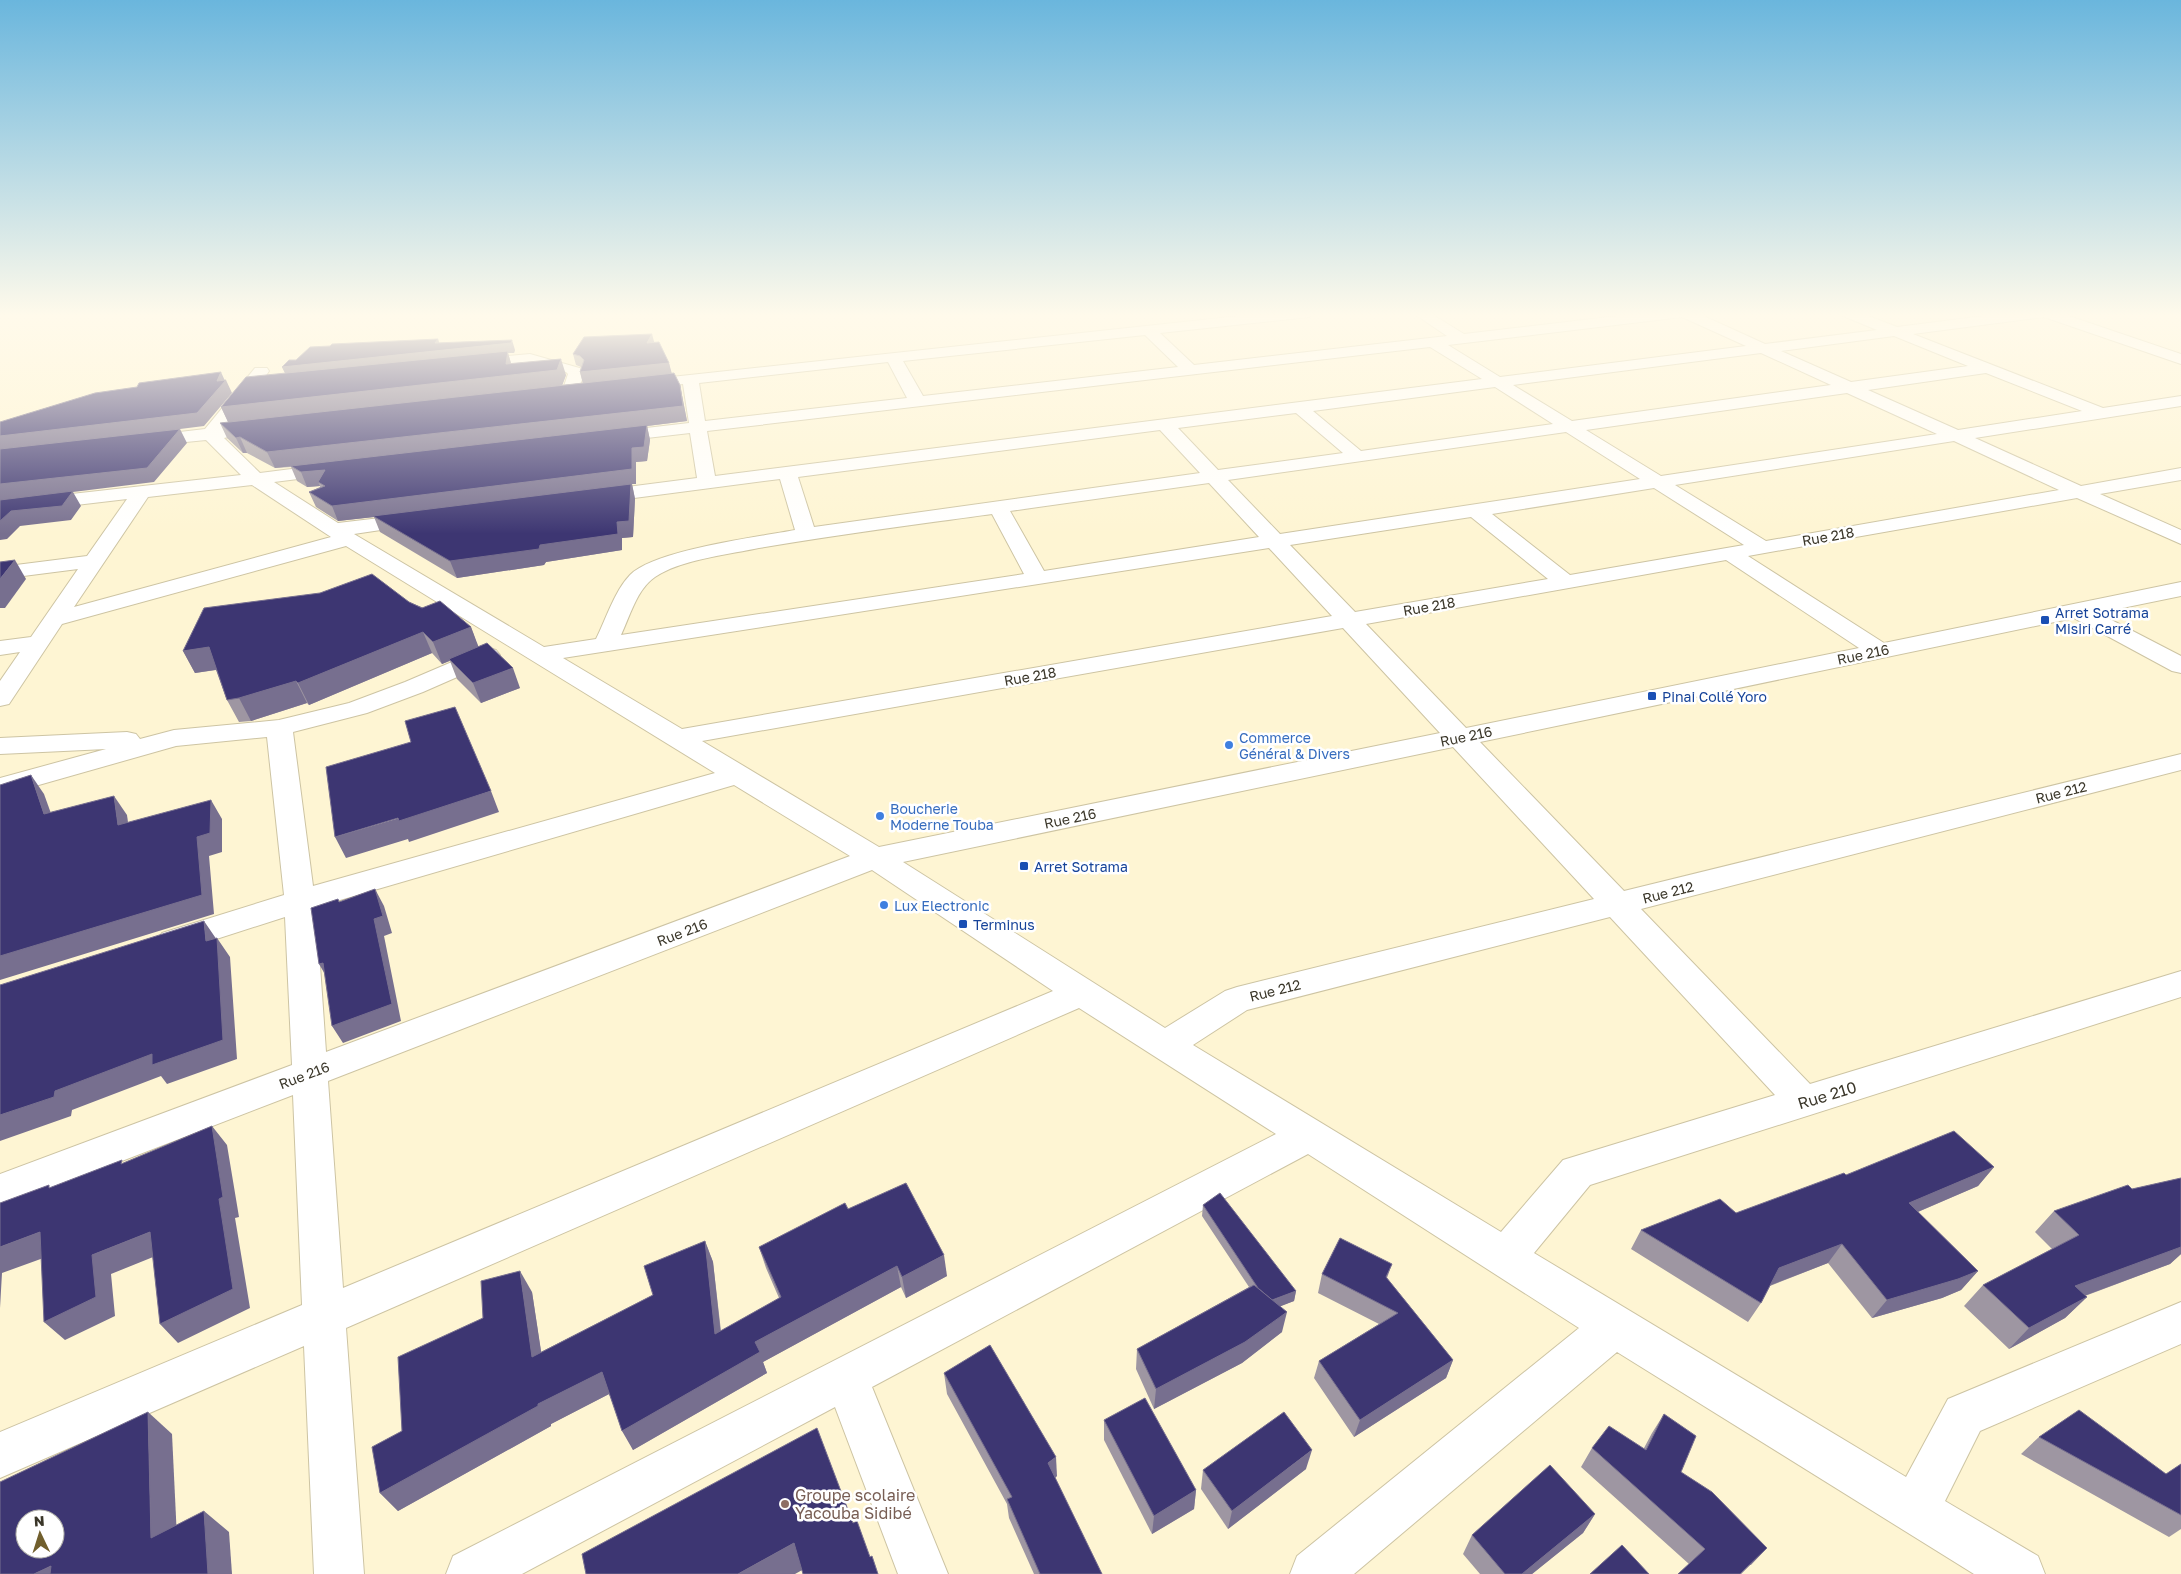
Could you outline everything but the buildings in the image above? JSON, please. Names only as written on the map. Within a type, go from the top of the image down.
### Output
[{"type":"street","points":[[210,434],[249,386]]},
{"type":"street","points":[[570,392],[572,386]]},
{"type":"street","points":[[691,386],[707,483]]},
{"type":"street","points":[[910,386],[918,402]]},
{"type":"street","points":[[600,438],[1051,386]]},
{"type":"street","points":[[579,499],[1471,386]]},
{"type":"street","points":[[1504,386],[1762,548]]},
{"type":"street","points":[[1846,386],[2181,538]]},
{"type":"street","points":[[604,645],[638,580],[651,569],[672,560],[806,534],[1860,386]]},
{"type":"street","points":[[2035,386],[2102,413]]},
{"type":"street","points":[[551,394],[588,390]]},
{"type":"street","points":[[540,655],[2181,401]]},
{"type":"street","points":[[1300,408],[1358,457]]},
{"type":"street","points":[[1165,425],[1804,1102]]},
{"type":"street","points":[[134,442],[239,430]]},
{"type":"street","points":[[210,434],[255,478],[341,534],[875,858],[1081,993],[1506,1256],[1615,1326],[2020,1574]]},
{"type":"street","points":[[0,508],[344,468]]},
{"type":"street","points":[[788,473],[806,534]]},
{"type":"street","name":"Rue 218","points":[[677,738],[2181,474]]},
{"type":"street","points":[[0,699],[142,492]]},
{"type":"street","points":[[998,507],[1038,579]]},
{"type":"street","points":[[1476,511],[1566,582]]},
{"type":"street","points":[[56,618],[341,534],[432,518]]},
{"type":"street","points":[[1729,553],[1880,651]]},
{"type":"street","points":[[0,573],[94,561]]},
{"type":"street","name":"Rue 216","points":[[0,1191],[875,858],[2181,589]]},
{"type":"street","points":[[2076,610],[2181,666]]},
{"type":"street","points":[[0,746],[174,738],[279,728],[358,708],[414,687],[518,642]]},
{"type":"street","points":[[0,648],[38,643]]},
{"type":"street","points":[[279,728],[300,901],[339,1574]]},
{"type":"street","points":[[0,787],[174,738]]},
{"type":"street","name":"Rue 212","points":[[1166,1045],[1237,1000],[2181,762]]},
{"type":"street","points":[[150,948],[300,901],[738,775]]},
{"type":"street","name":"Rue 210","points":[[1506,1256],[1577,1172],[2181,984]]},
{"type":"street","points":[[0,1455],[1081,993]]},
{"type":"street","points":[[471,1574],[1310,1135]]},
{"type":"street","points":[[1915,1509],[1964,1415],[2181,1323]]},
{"type":"street","points":[[1315,1574],[1615,1326]]},
{"type":"street","points":[[846,1378],[923,1574]]},
{"type":"place","name":"Arret Sotrama Misiri Carré","points":[[2045,620]]},
{"type":"place","name":"Pinai Collé Yoro","points":[[1652,696]]},
{"type":"place","name":"Commerce Général & Divers","points":[[1229,745]]},
{"type":"place","name":"Boucherie Moderne Touba","points":[[880,816]]},
{"type":"place","name":"Arret Sotrama","points":[[1024,866]]},
{"type":"place","name":"Lux Electronic","points":[[884,905]]},
{"type":"place","name":"Terminus","points":[[963,924]]},
{"type":"place","name":"Groupe scolaire Yacouba Sidibé","points":[[785,1504]]}]
